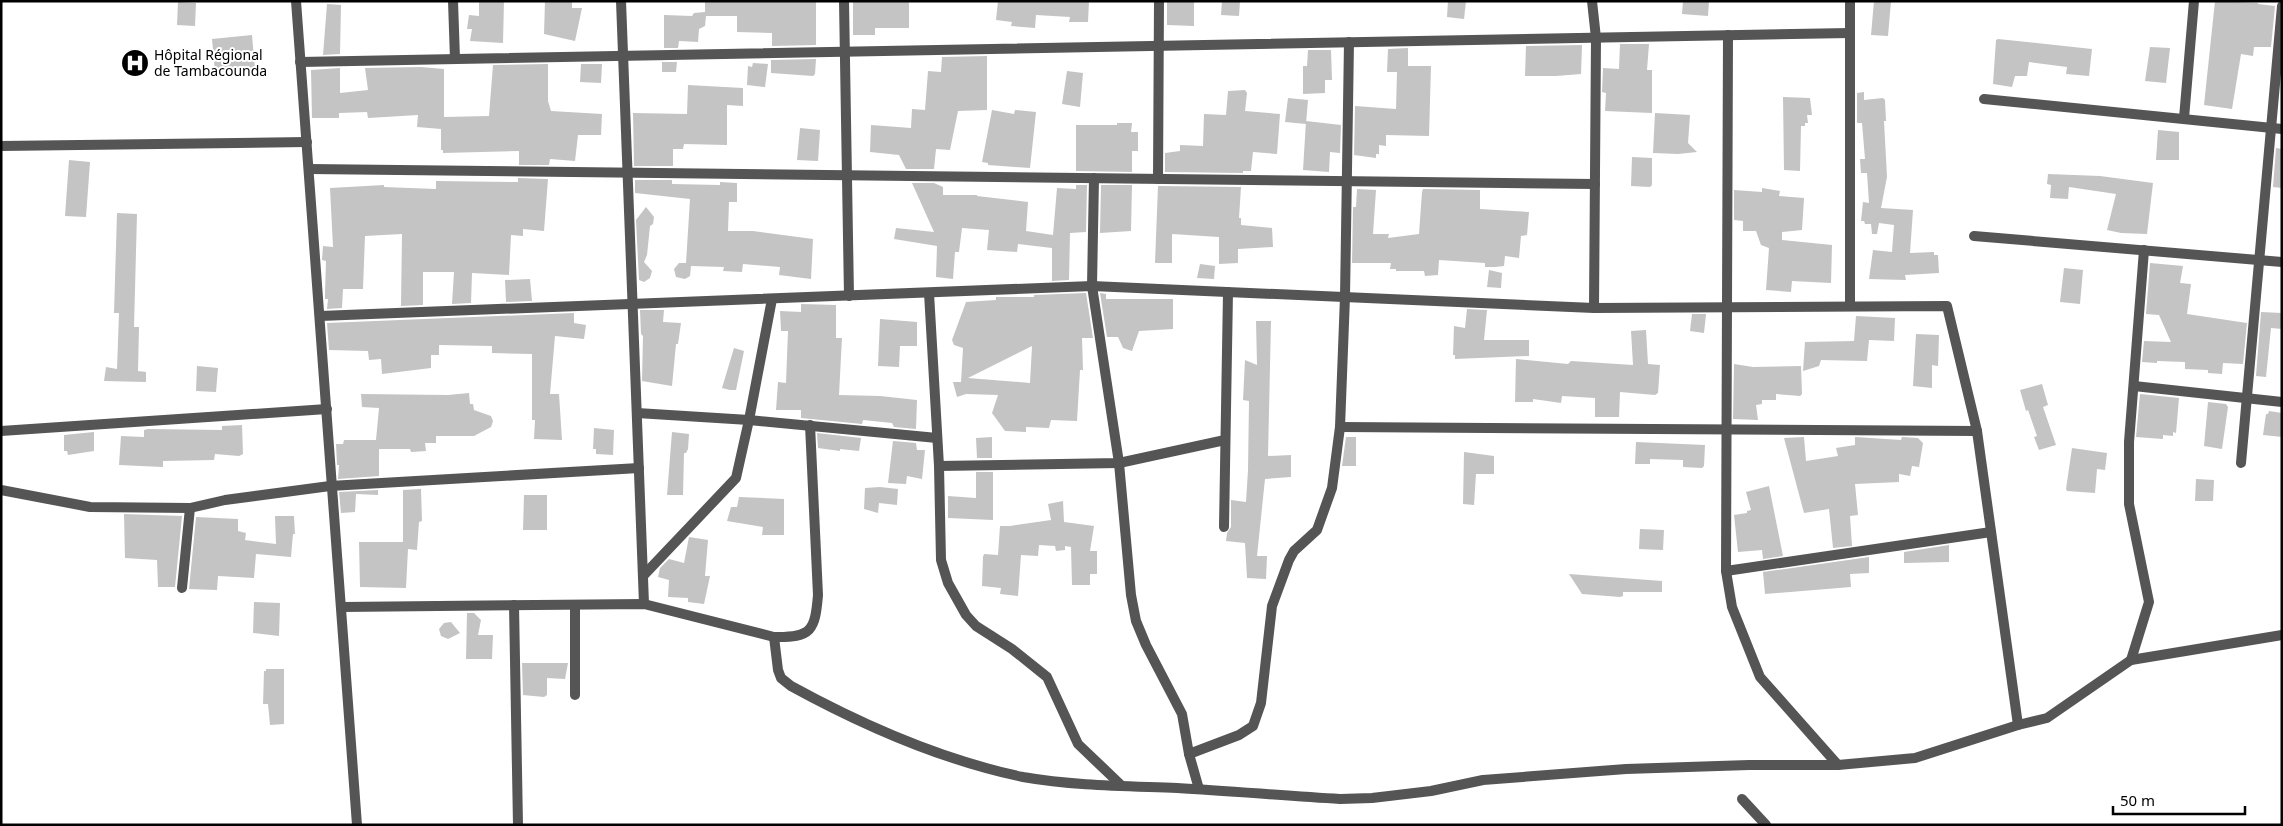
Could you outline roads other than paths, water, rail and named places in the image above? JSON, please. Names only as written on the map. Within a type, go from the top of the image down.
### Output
[{"type":"street","points":[[296,1],[327,409],[330,486],[342,607],[357,825]]},
{"type":"street","points":[[453,1],[455,59]]},
{"type":"street","points":[[621,1],[644,604]]},
{"type":"street","points":[[844,1],[849,296]]},
{"type":"street","points":[[1158,1],[1158,179]]},
{"type":"street","points":[[1592,1],[1596,38],[1594,308]]},
{"type":"street","points":[[1850,1],[1850,306]]},
{"type":"street","points":[[2184,118],[2194,1]]},
{"type":"street","points":[[2241,463],[2259,260],[2276,128],[2282,6]]},
{"type":"street","points":[[300,62],[1850,33]]},
{"type":"street","points":[[1728,35],[1726,571],[1732,607],[1760,677],[1838,765]]},
{"type":"street","points":[[1189,754],[1239,736],[1253,726],[1261,702],[1272,606],[1294,551],[1317,530],[1328,505],[1332,488],[1340,427],[1345,297],[1349,42]]},
{"type":"street","points":[[1984,99],[2276,128]]},
{"type":"street","points":[[1,146],[307,142]]},
{"type":"street","points":[[309,169],[1595,184]]},
{"type":"street","points":[[1094,178],[1092,286],[1119,463],[1136,621],[1154,664],[1182,714],[1189,754],[1199,789]]},
{"type":"street","points":[[1974,236],[2282,262]]},
{"type":"street","points":[[2131,660],[2149,602],[2129,504],[2130,442],[2144,250]]},
{"type":"street","points":[[320,316],[1092,286],[1594,308],[1947,306],[1977,431],[2018,725]]},
{"type":"street","points":[[929,292],[939,466],[941,560],[948,583],[956,599],[976,626],[1012,649],[1047,677],[1078,744],[1122,786]]},
{"type":"street","points":[[1224,527],[1228,292]]},
{"type":"street","points":[[643,576],[736,478],[772,299]]},
{"type":"street","points":[[2134,386],[2282,402]]},
{"type":"street","points":[[1,431],[327,409]]},
{"type":"street","points":[[637,413],[749,420],[937,438]]},
{"type":"street","points":[[342,607],[644,604],[774,637],[796,638],[807,631],[816,620],[818,594],[810,426]]},
{"type":"street","points":[[1340,427],[1977,431]]},
{"type":"street","points":[[939,466],[1119,463],[1225,440]]},
{"type":"street","points":[[1,490],[90,507],[190,508],[225,500],[330,486],[639,468]]},
{"type":"street","points":[[182,588],[190,508]]},
{"type":"street","points":[[1726,571],[1991,532]]},
{"type":"street","points":[[575,605],[576,695]]},
{"type":"street","points":[[514,606],[518,825]]},
{"type":"street","points":[[774,637],[781,678],[799,691],[876,730],[936,752],[1023,776],[1074,784],[1199,789],[1332,798],[1372,798],[1431,791],[1483,780],[1626,769],[1749,765],[1838,765],[1915,758],[2018,725],[2048,718],[2131,660],[2282,635]]},
{"type":"street","points":[[1742,799],[1766,825]]},
{"type":"place","name":"Hôpital Régional de Tambacounda","points":[[135,63]]}]
